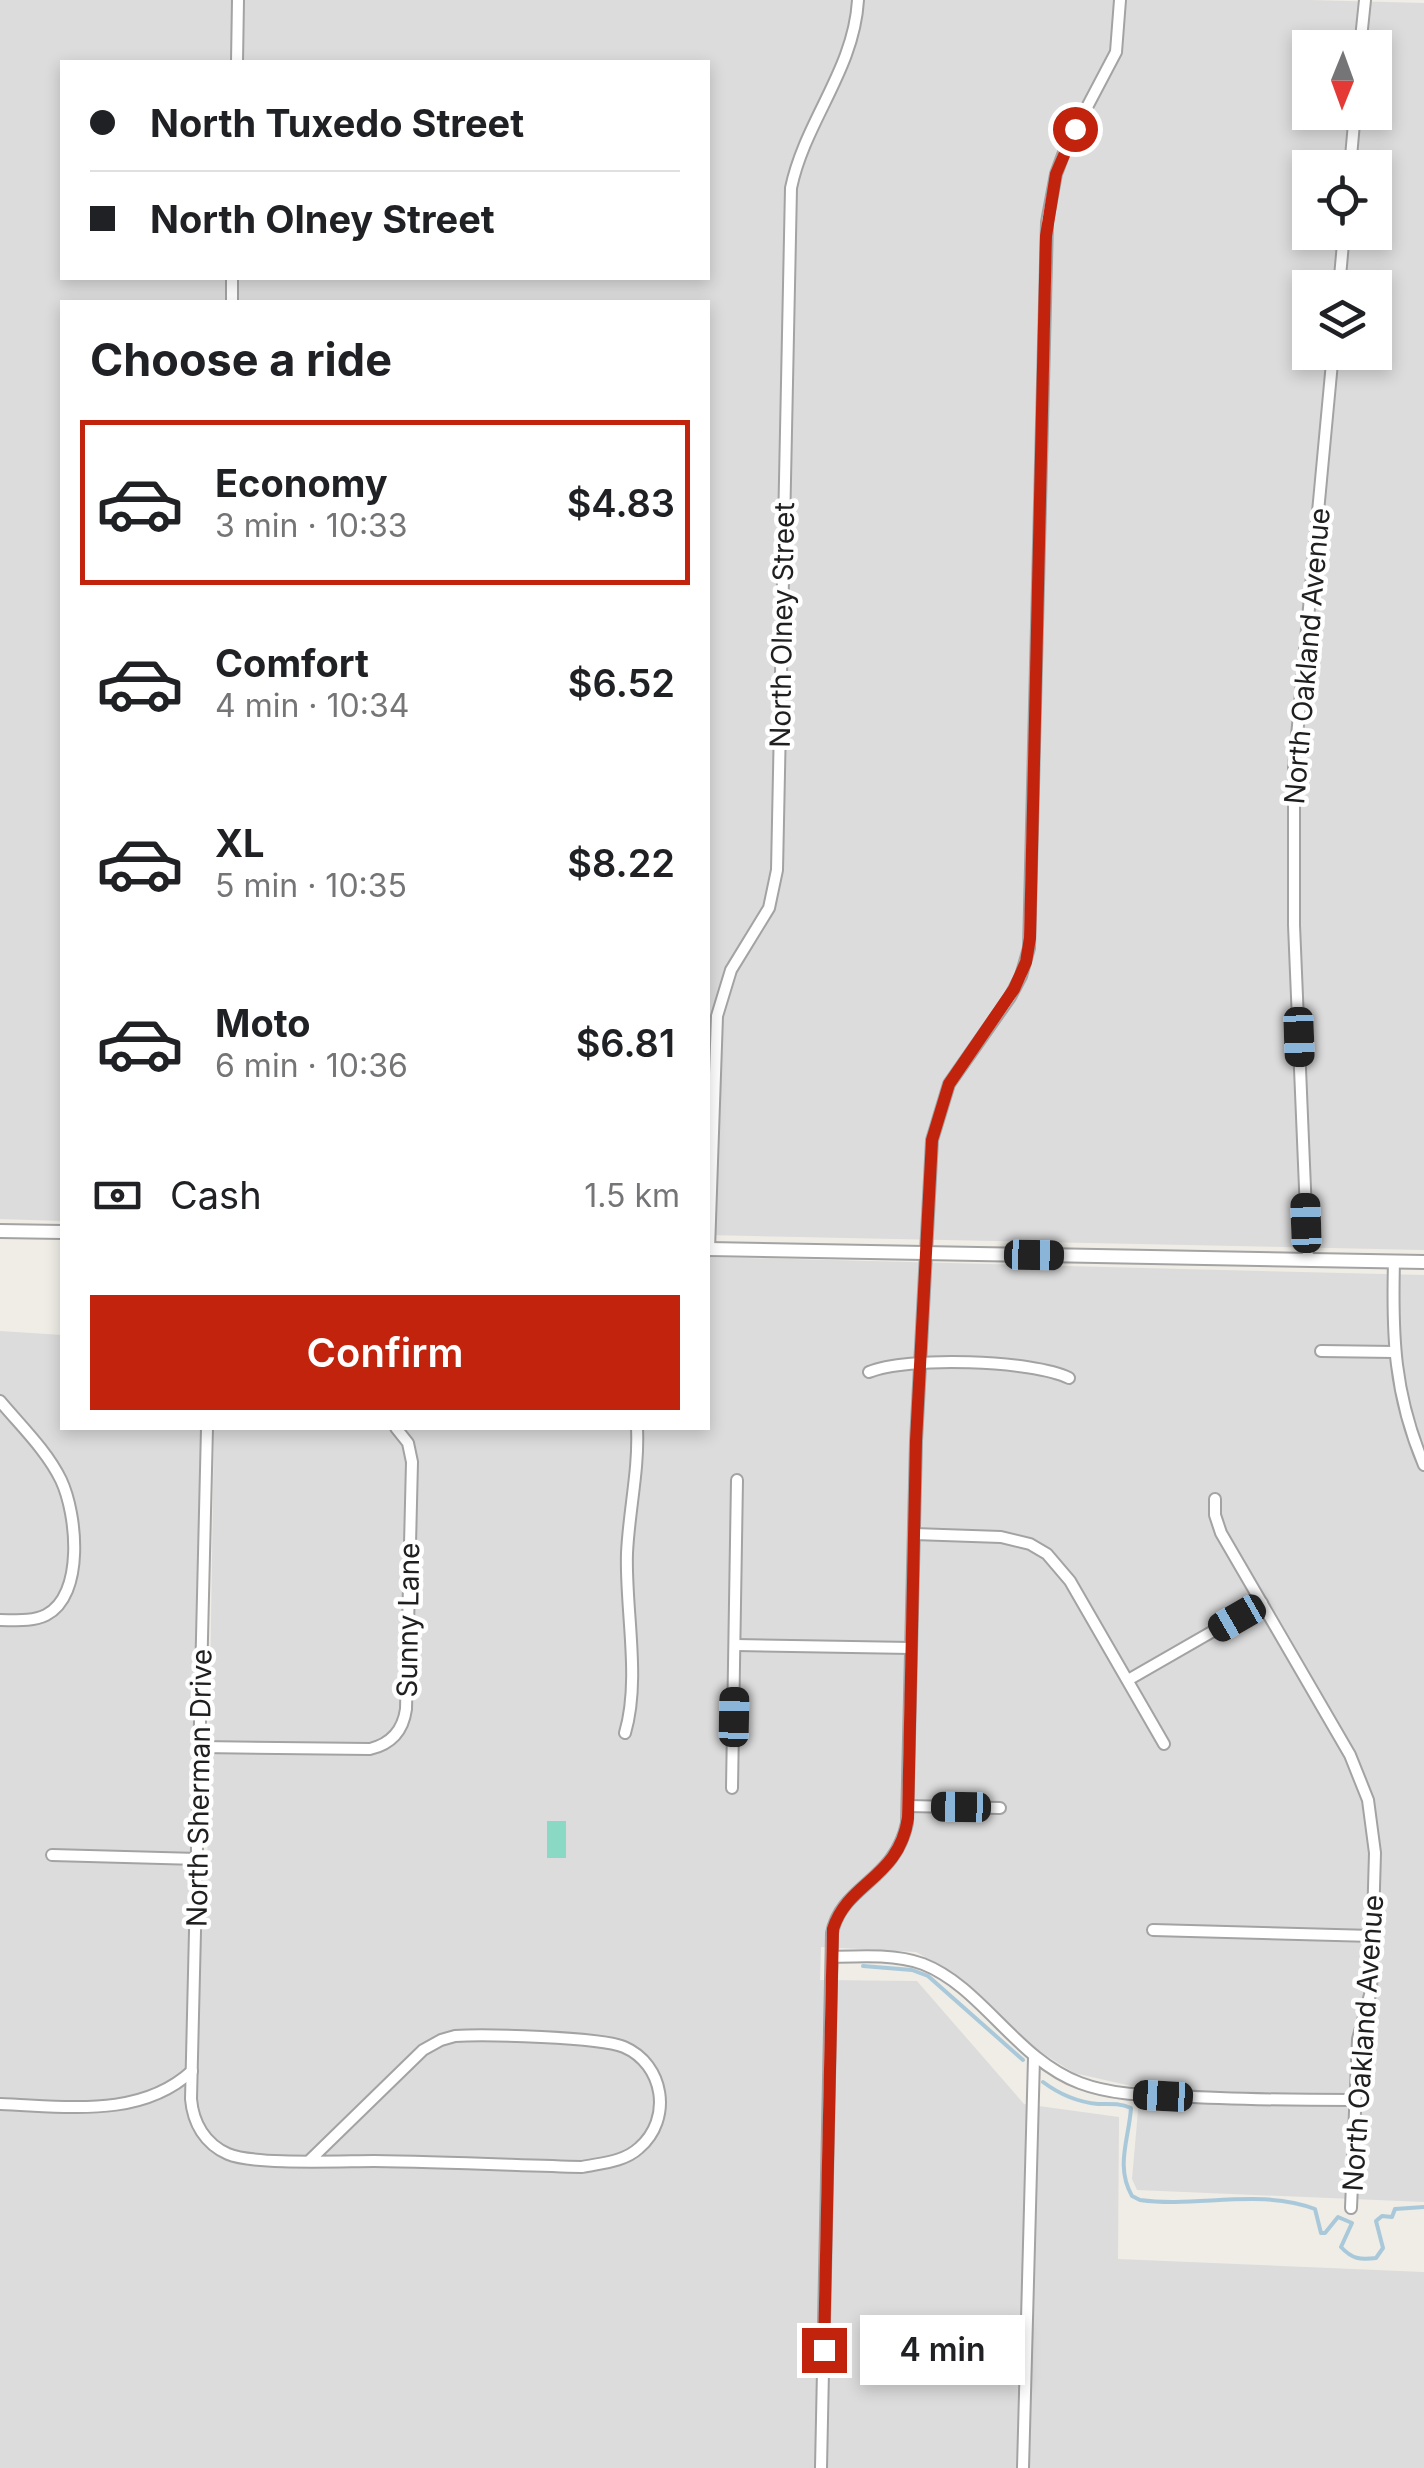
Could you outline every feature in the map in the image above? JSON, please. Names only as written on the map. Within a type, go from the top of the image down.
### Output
[{"type":"street","points":[[237,60],[238,0]]},
{"type":"street","name":"North Olney Street","points":[[710,1197],[717,1016],[732,970],[768,908],[777,870],[790,197],[800,154],[850,51],[858,0]]},
{"type":"street","points":[[821,2468],[833,1929],[846,1904],[894,1859],[905,1833],[930,1155],[938,1111],[956,1071],[1014,989],[1029,948],[1047,217],[1066,146],[1113,60],[1120,32],[1120,0]]},
{"type":"street","points":[[1362,30],[1364,0]]},
{"type":"street","name":"North Oakland Avenue","points":[[1308,1260],[1294,925],[1294,768],[1331,370]]},
{"type":"street","points":[[0,1231],[60,1232]]},
{"type":"street","points":[[710,1249],[1424,1262]]},
{"type":"street","points":[[1394,1262],[1394,1352],[1404,1410],[1424,1465]]},
{"type":"street","points":[[1321,1351],[1394,1352]]},
{"type":"street","points":[[869,1372],[894,1364],[1033,1366],[1069,1378]]},
{"type":"street","points":[[0,1401],[48,1460],[68,1500],[73,1529],[72,1574],[67,1593],[56,1608],[30,1620],[0,1620]]},
{"type":"street","name":"North Sherman Drive","points":[[207,1430],[193,2114],[211,2143],[228,2154],[309,2161]]},
{"type":"street","name":"Sunny Lane","points":[[200,1747],[370,1749],[388,1742],[401,1728],[406,1709],[412,1462],[408,1443],[398,1430]]},
{"type":"street","points":[[625,1733],[631,1686],[627,1549],[638,1462],[637,1430]]},
{"type":"street","points":[[732,1788],[738,1480]]},
{"type":"street","name":"North Oakland Avenue","points":[[1214,1498],[1221,1533],[1350,1755],[1364,1786],[1374,1838],[1373,1936],[1371,1991],[1358,2039],[1351,2208]]},
{"type":"street","points":[[914,1534],[1001,1536],[1030,1544],[1047,1554],[1068,1577],[1164,1744]]},
{"type":"street","points":[[1128,1680],[1262,1603]]},
{"type":"street","points":[[736,1645],[912,1648]]},
{"type":"street","points":[[908,1806],[1000,1808]]},
{"type":"street","points":[[52,1855],[198,1859]]},
{"type":"street","points":[[1153,1930],[1373,1936]]},
{"type":"street","points":[[832,1957],[888,1957],[923,1964],[994,2018],[1034,2058],[1075,2081],[1125,2094],[1238,2100],[1354,2100]]},
{"type":"street","points":[[461,2036],[608,2042],[625,2047],[646,2063],[656,2080],[659,2114],[652,2133],[639,2148],[622,2158],[582,2167],[309,2161],[423,2050],[440,2040],[461,2036]]},
{"type":"street","points":[[1022,2468],[1034,2058]]},
{"type":"street","points":[[0,2104],[132,2103],[172,2086],[192,2071]]},
{"type":"shaded area","points":[[0,0],[1424,3],[1424,1250],[710,1235],[710,300],[60,300],[60,1221],[0,1219]]},
{"type":"shaded area","points":[[710,1257],[1424,1275],[1424,2202],[1137,2190],[1132,2179],[1140,2088],[1074,2073],[1036,2049],[936,1963],[916,1952],[821,1947],[820,1980],[917,1981],[1024,2104],[1119,2117],[1118,2259],[1424,2272],[1424,2468],[0,2468],[0,1331],[60,1335],[60,1430],[201,1430],[191,1876],[207,1878],[214,1430],[710,1430]]},
{"type":"green space","points":[[547,1821],[566,1821],[566,1858],[547,1858]]},
{"type":"waterway","points":[[863,1966],[912,1970],[928,1976],[1023,2060]]},
{"type":"waterway","points":[[1043,2082],[1076,2099],[1131,2108],[1124,2174],[1132,2196],[1140,2200],[1250,2199],[1294,2203],[1315,2209],[1321,2233],[1338,2217],[1352,2223],[1341,2247],[1365,2259],[1376,2258],[1383,2248],[1376,2221],[1382,2216],[1392,2217],[1395,2209],[1424,2207]]},
{"type":"route","points":[[824,2350],[833,1929],[843,1907],[894,1859],[908,1818],[916,1441],[932,1140],[949,1084],[1014,989],[1026,962],[1030,938],[1046,236],[1056,174],[1075,129]]}]
